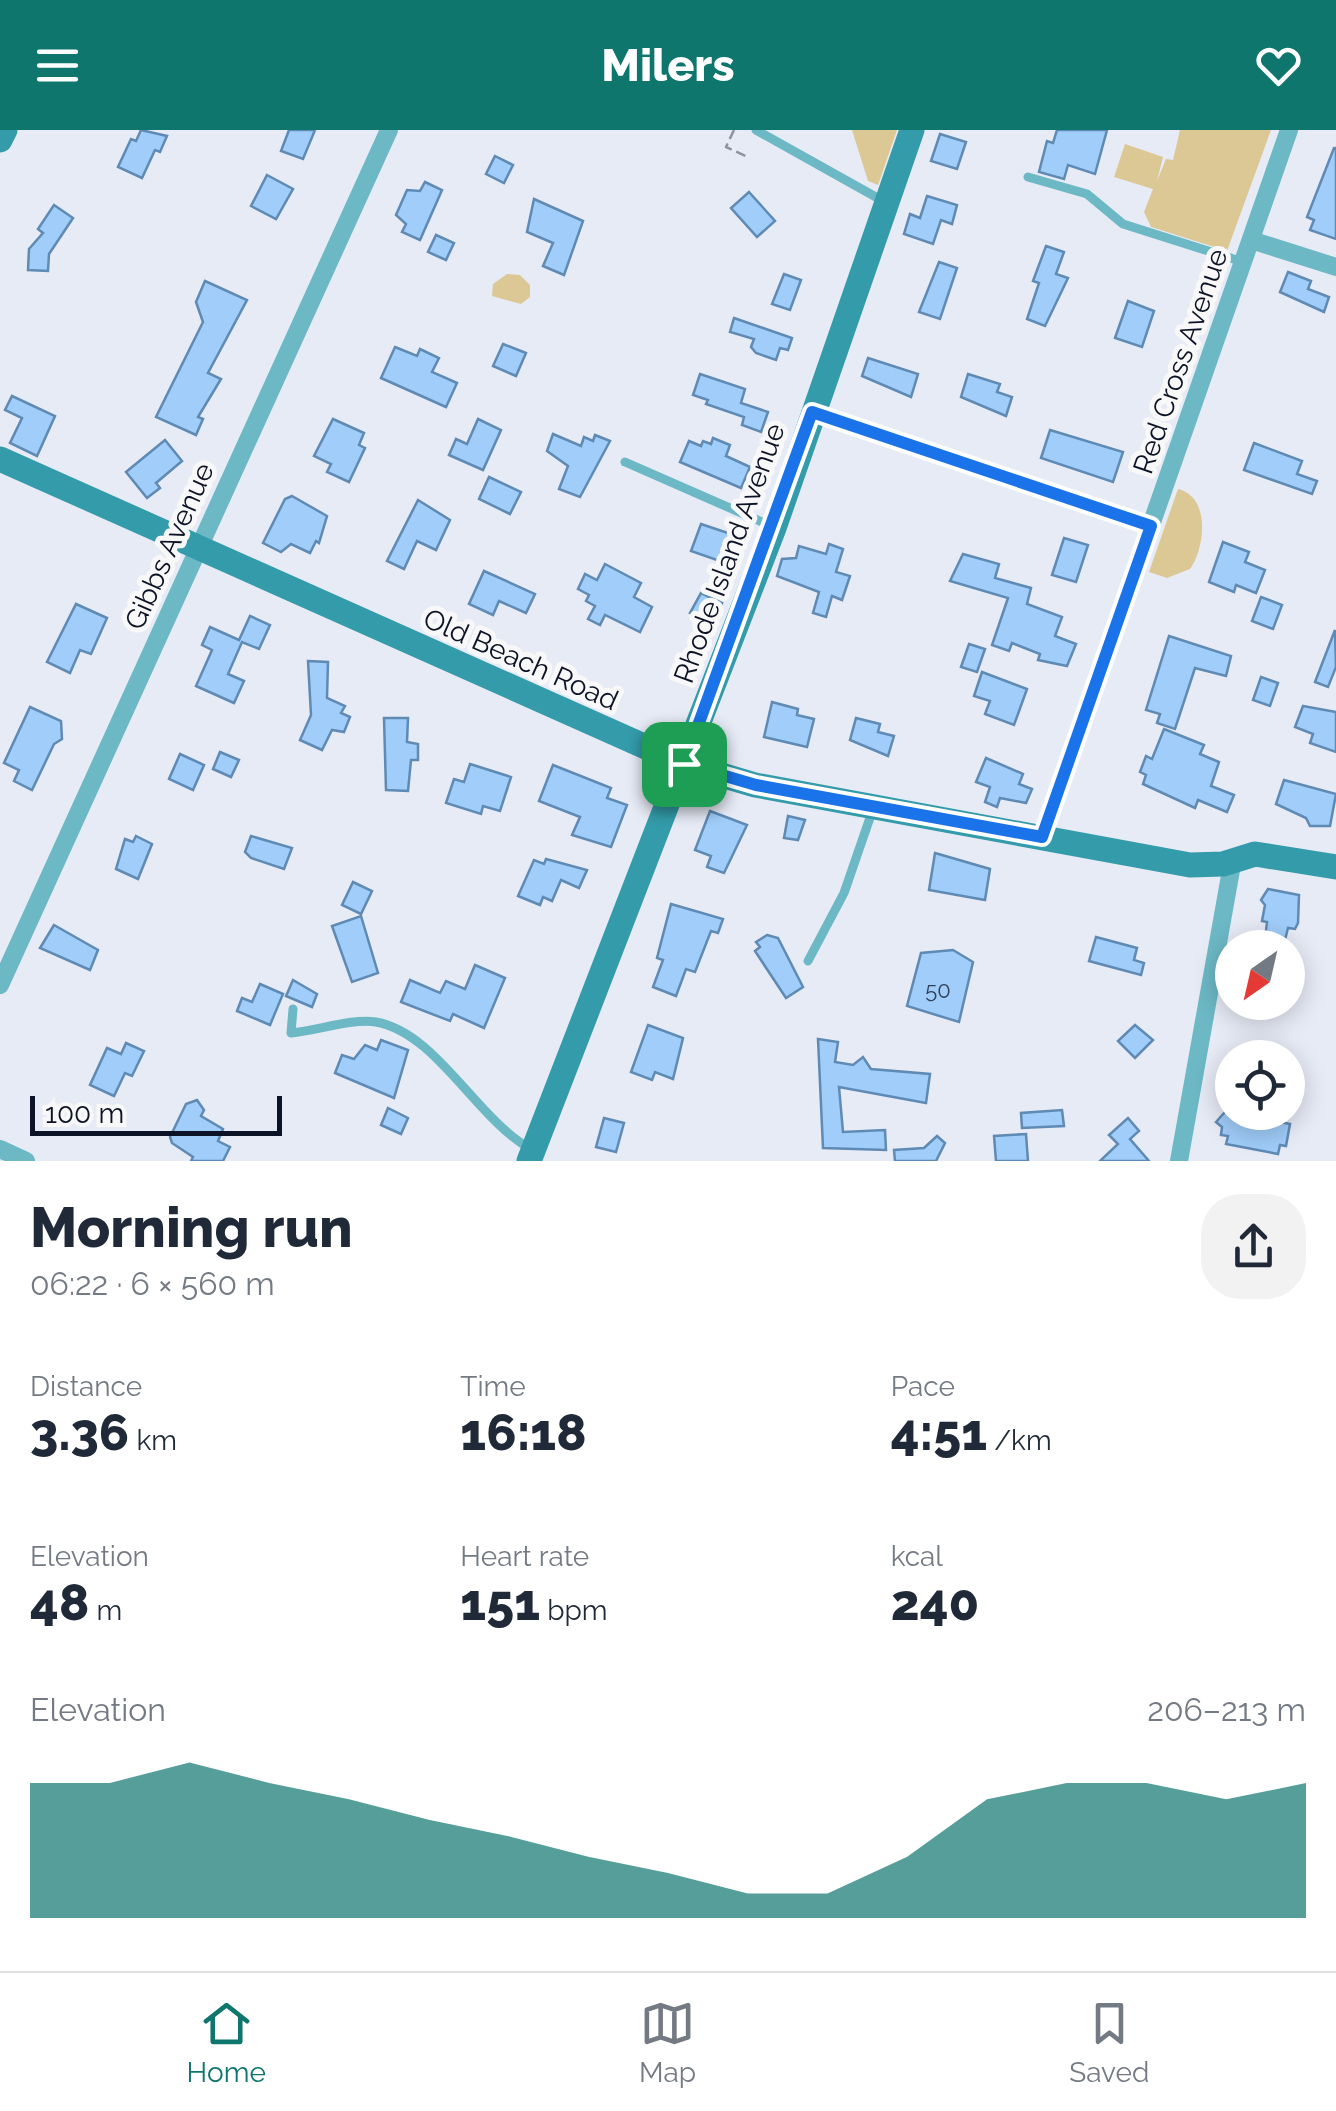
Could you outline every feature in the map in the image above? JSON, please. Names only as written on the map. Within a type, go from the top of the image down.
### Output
[{"type":"street","points":[[0,140],[5,130]]},
{"type":"street","name":"Gibbs Avenue","points":[[0,985],[389,130]]},
{"type":"street","name":"Rhode Island Avenue","points":[[531,1155],[774,528],[912,130]]},
{"type":"street","name":"Red Cross Avenue","points":[[1042,837],[1290,130]]},
{"type":"street","points":[[1251,240],[1336,266]]},
{"type":"street","points":[[812,412],[1151,526]]},
{"type":"street","name":"Old Beach Road","points":[[0,459],[684,764],[756,785],[1190,865],[1208,866],[1255,854],[1336,867]]},
{"type":"street","points":[[1179,1161],[1234,859]]},
{"type":"street","points":[[0,1150],[26,1161]]},
{"type":"lane","points":[[756,130],[886,202]]},
{"type":"lane","points":[[1028,177],[1087,194],[1122,224],[1244,262]]},
{"type":"lane","points":[[625,462],[774,528]]},
{"type":"lane","points":[[808,961],[844,893],[874,807]]},
{"type":"lane","points":[[292,1009],[291,1033],[374,1022],[417,1041],[498,1128],[531,1155]]},
{"type":"path","points":[[734,130],[726,147],[748,157]]},
{"type":"shaded area","points":[[852,130],[897,130],[878,185],[868,181]]},
{"type":"shaded area","points":[[1180,130],[1271,130],[1227,251],[1151,227],[1144,212],[1153,189],[1114,177],[1125,144],[1163,157],[1157,181],[1166,159],[1173,160]]},
{"type":"shaded area","points":[[507,274],[520,275],[530,285],[530,297],[521,304],[492,296],[493,284]]},
{"type":"shaded area","points":[[1178,489],[1196,502],[1201,537],[1190,569],[1167,578],[1149,572]]},
{"type":"building","points":[[141,130],[167,136],[160,152],[155,150],[142,178],[118,167],[131,139],[136,141]]},
{"type":"building","points":[[289,130],[315,130],[303,159],[281,151]]},
{"type":"building","points":[[1057,130],[1107,130],[1095,174],[1068,165],[1064,179],[1039,172],[1047,141],[1053,143]]},
{"type":"building","points":[[940,134],[966,142],[957,169],[931,161]]},
{"type":"building","points":[[1334,148],[1336,239],[1310,230],[1314,220],[1307,217]]},
{"type":"building","points":[[495,156],[513,165],[504,183],[486,174]]},
{"type":"building","points":[[267,175],[293,189],[276,219],[251,206]]},
{"type":"building","points":[[425,182],[442,190],[420,240],[402,232],[406,224],[396,215],[407,190],[420,191]]},
{"type":"building","points":[[749,192],[775,221],[757,237],[731,208]]},
{"type":"building","points":[[927,196],[957,205],[952,224],[941,220],[933,244],[904,234],[910,214],[920,218]]},
{"type":"building","points":[[534,199],[583,221],[564,275],[543,266],[553,243],[527,232]]},
{"type":"building","points":[[54,205],[73,218],[49,254],[48,271],[28,270],[29,249],[43,233],[38,229]]},
{"type":"building","points":[[436,235],[454,243],[446,260],[428,252]]},
{"type":"building","points":[[1046,246],[1064,252],[1056,274],[1068,278],[1045,326],[1027,319],[1039,283],[1033,281]]},
{"type":"building","points":[[939,262],[957,268],[940,319],[919,312]]},
{"type":"building","points":[[1288,272],[1311,281],[1308,289],[1329,297],[1324,312],[1280,292]]},
{"type":"building","points":[[784,274],[801,280],[790,310],[772,304]]},
{"type":"building","points":[[205,281],[247,300],[208,373],[221,379],[198,417],[203,419],[196,435],[156,417],[203,322],[196,302]]},
{"type":"building","points":[[1128,301],[1154,311],[1142,347],[1115,338]]},
{"type":"building","points":[[734,318],[792,338],[788,350],[780,348],[776,360],[756,353],[751,347],[754,339],[730,332]]},
{"type":"building","points":[[503,344],[526,353],[516,376],[493,366]]},
{"type":"building","points":[[395,347],[417,356],[420,349],[439,358],[432,372],[457,383],[446,407],[381,378]]},
{"type":"building","points":[[868,358],[918,374],[911,397],[862,376]]},
{"type":"building","points":[[700,374],[745,389],[741,403],[768,412],[761,432],[742,425],[744,417],[706,404],[708,400],[693,395]]},
{"type":"building","points":[[968,374],[1000,384],[997,392],[1012,397],[1006,416],[961,397]]},
{"type":"building","points":[[12,396],[55,416],[37,456],[10,443],[22,418],[5,410]]},
{"type":"building","points":[[333,419],[364,433],[359,445],[365,448],[349,482],[327,472],[331,464],[314,456]]},
{"type":"building","points":[[478,419],[501,430],[483,470],[449,455],[456,439],[467,444]]},
{"type":"building","points":[[1050,430],[1123,452],[1113,482],[1041,458]]},
{"type":"building","points":[[553,434],[581,446],[584,437],[593,441],[595,435],[610,441],[580,497],[559,489],[568,466],[547,451]]},
{"type":"building","points":[[713,438],[730,445],[726,456],[750,467],[741,488],[680,462],[689,441],[701,446],[703,441],[711,444]]},
{"type":"building","points":[[165,440],[182,461],[156,483],[160,488],[147,498],[126,472]]},
{"type":"building","points":[[1254,443],[1302,461],[1297,474],[1317,481],[1312,494],[1244,470]]},
{"type":"building","points":[[489,477],[521,492],[510,514],[479,499]]},
{"type":"building","points":[[292,496],[327,516],[319,543],[316,541],[310,553],[291,544],[281,552],[263,543],[285,499]]},
{"type":"building","points":[[418,500],[450,520],[436,550],[417,541],[404,569],[387,561]]},
{"type":"building","points":[[701,524],[743,538],[734,566],[691,551]]},
{"type":"building","points":[[1064,538],[1088,545],[1076,582],[1052,575]]},
{"type":"building","points":[[1223,542],[1249,552],[1245,562],[1265,570],[1256,593],[1236,585],[1234,592],[1209,582]]},
{"type":"building","points":[[829,544],[843,549],[836,572],[850,576],[842,600],[832,596],[826,617],[813,613],[819,592],[777,576],[782,559],[796,558],[799,546],[826,554]]},
{"type":"building","points":[[963,554],[999,564],[995,578],[1031,588],[1027,604],[1062,617],[1055,636],[1076,644],[1067,666],[1038,660],[1040,654],[1012,643],[1009,651],[992,645],[1008,598],[950,581]]},
{"type":"building","points":[[605,564],[641,583],[634,597],[652,607],[640,632],[605,615],[600,625],[588,619],[595,606],[586,601],[589,595],[578,589],[585,574],[597,580]]},
{"type":"building","points":[[484,571],[535,594],[526,613],[499,601],[493,615],[469,604]]},
{"type":"building","points":[[701,593],[722,603],[712,623],[690,613]]},
{"type":"building","points":[[1261,597],[1282,605],[1273,629],[1252,621]]},
{"type":"building","points":[[76,604],[107,618],[91,654],[80,650],[70,673],[47,662]]},
{"type":"building","points":[[250,616],[270,625],[259,649],[242,642],[228,674],[244,681],[234,703],[196,686],[212,650],[202,645],[210,627],[239,640]]},
{"type":"building","points":[[1335,630],[1336,667],[1328,687],[1315,682]]},
{"type":"building","points":[[1169,636],[1231,656],[1226,676],[1195,668],[1175,729],[1157,723],[1160,714],[1146,710]]},
{"type":"building","points":[[969,644],[985,649],[977,672],[961,667]]},
{"type":"building","points":[[308,661],[328,662],[327,698],[345,706],[341,713],[350,717],[344,732],[332,730],[322,750],[300,740],[311,715]]},
{"type":"building","points":[[982,672],[1027,689],[1014,725],[985,714],[990,701],[974,696]]},
{"type":"building","points":[[1261,677],[1278,683],[1270,706],[1253,700]]},
{"type":"building","points":[[772,702],[798,709],[797,715],[814,719],[807,747],[764,737]]},
{"type":"building","points":[[1303,706],[1336,712],[1336,752],[1310,743],[1313,734],[1295,727]]},
{"type":"building","points":[[30,707],[61,721],[62,739],[54,744],[32,790],[14,781],[19,770],[4,763]]},
{"type":"building","points":[[384,718],[408,718],[407,742],[418,744],[418,760],[411,760],[408,791],[386,790]]},
{"type":"building","points":[[856,718],[880,724],[878,732],[894,736],[888,756],[850,740]]},
{"type":"building","points":[[1164,729],[1204,745],[1200,754],[1219,762],[1211,786],[1234,795],[1227,812],[1198,800],[1195,808],[1143,784],[1146,775],[1140,772],[1146,756],[1152,759]]},
{"type":"building","points":[[220,752],[239,760],[231,777],[213,769]]},
{"type":"building","points":[[180,754],[204,765],[193,790],[169,779]]},
{"type":"building","points":[[986,758],[1023,774],[1019,784],[1032,789],[1026,803],[1000,798],[997,807],[985,802],[990,787],[976,782]]},
{"type":"building","points":[[470,764],[511,777],[500,811],[483,806],[481,814],[446,803],[454,779],[464,782]]},
{"type":"building","points":[[553,765],[611,788],[607,798],[627,805],[611,847],[572,835],[580,817],[539,801]]},
{"type":"building","points":[[1284,780],[1336,794],[1330,826],[1310,826],[1306,818],[1276,804]]},
{"type":"building","points":[[710,811],[747,825],[724,873],[707,867],[711,856],[695,850]]},
{"type":"building","points":[[788,816],[805,820],[798,840],[784,838]]},
{"type":"building","points":[[136,836],[152,844],[138,879],[116,869],[125,839],[133,842]]},
{"type":"building","points":[[251,836],[292,848],[284,869],[251,858],[245,852]]},
{"type":"building","points":[[935,853],[990,869],[985,900],[929,890]]},
{"type":"building","points":[[546,859],[587,870],[579,888],[561,880],[552,901],[543,897],[540,905],[518,896],[534,860],[544,864]]},
{"type":"building","points":[[353,882],[372,891],[361,914],[342,905]]},
{"type":"building","points":[[1268,889],[1299,895],[1295,929],[1266,930],[1267,922],[1262,921],[1265,905],[1261,900]]},
{"type":"building","points":[[671,904],[723,919],[718,933],[711,931],[695,972],[686,969],[676,996],[653,987],[663,960],[657,958]]},
{"type":"building","points":[[361,916],[378,973],[352,982],[332,926]]},
{"type":"building","points":[[54,925],[98,950],[90,970],[40,948]]},
{"type":"building","points":[[767,935],[778,938],[803,987],[786,998],[755,951],[760,947],[756,942]]},
{"type":"building","points":[[1096,937],[1137,948],[1134,960],[1144,963],[1141,975],[1089,961]]},
{"type":"building","points":[[953,950],[973,962],[959,1022],[907,1006],[921,953]]},
{"type":"building","points":[[475,965],[505,978],[484,1028],[453,1014],[450,1021],[401,1002],[410,980],[440,993],[446,981],[465,989]]},
{"type":"building","points":[[293,980],[317,994],[312,1007],[286,996]]},
{"type":"building","points":[[260,984],[283,994],[270,1025],[237,1011],[242,998],[252,1002]]},
{"type":"building","points":[[648,1025],[683,1038],[673,1079],[655,1072],[652,1080],[631,1072]]},
{"type":"building","points":[[1135,1025],[1153,1040],[1135,1058],[1118,1041]]},
{"type":"building","points":[[818,1039],[838,1042],[835,1062],[853,1065],[863,1057],[871,1069],[930,1074],[926,1103],[839,1087],[843,1132],[885,1130],[886,1150],[823,1148]]},
{"type":"building","points":[[381,1040],[408,1050],[394,1098],[335,1073],[342,1055],[354,1059],[365,1045],[377,1050]]},
{"type":"building","points":[[126,1043],[144,1051],[132,1076],[125,1073],[114,1096],[90,1085],[107,1048],[121,1054]]},
{"type":"building","points":[[197,1100],[204,1110],[201,1116],[223,1129],[218,1141],[230,1147],[223,1161],[191,1161],[193,1157],[172,1143],[170,1137],[186,1104]]},
{"type":"building","points":[[388,1108],[408,1118],[401,1134],[381,1125]]},
{"type":"building","points":[[1062,1110],[1064,1126],[1022,1128],[1021,1113]]},
{"type":"building","points":[[604,1118],[624,1123],[616,1152],[596,1147]]},
{"type":"building","points":[[1128,1118],[1139,1131],[1130,1139],[1149,1161],[1100,1161],[1118,1144],[1109,1135]]},
{"type":"building","points":[[1222,1130],[1289,1130],[1286,1146],[1280,1145],[1278,1154],[1226,1144],[1228,1136],[1221,1135]]},
{"type":"building","points":[[1026,1134],[1028,1161],[996,1161],[994,1136]]},
{"type":"building","points":[[937,1136],[945,1143],[936,1161],[895,1161],[894,1150],[924,1148]]},
{"type":"route","points":[[812,412],[1151,526],[1042,837],[756,785],[684,764],[774,528],[812,412]]}]
